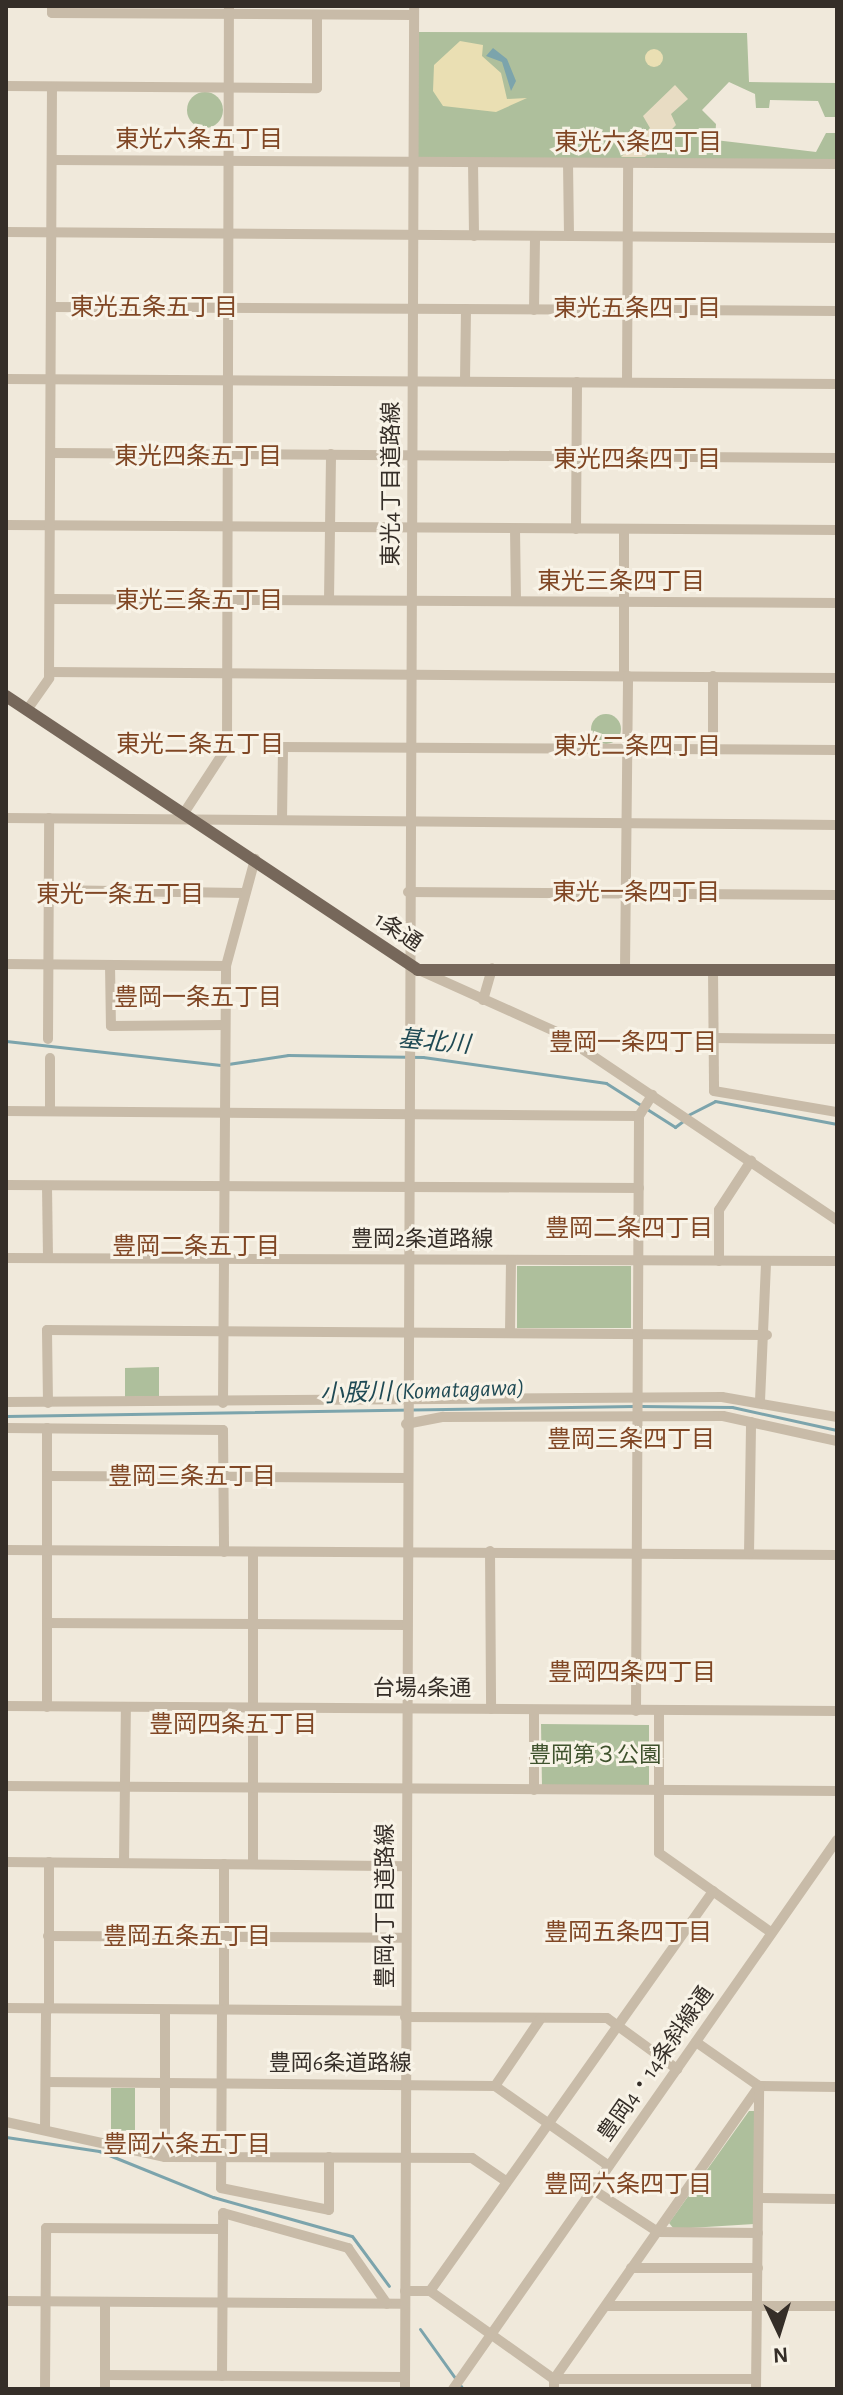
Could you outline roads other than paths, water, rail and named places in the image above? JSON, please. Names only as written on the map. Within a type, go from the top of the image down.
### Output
[{"type":"main road","name":"1条通","points":[[6,696],[418,970],[837,970]]},
{"type":"street","points":[[52,6],[52,13],[229,10],[317,15],[414,10]]},
{"type":"street","points":[[190,817],[227,747],[229,10]]},
{"type":"street","name":"東光4丁目道路線","points":[[406,962],[413,674],[414,10]]},
{"type":"street","points":[[6,86],[317,88],[317,15]]},
{"type":"street","points":[[27,710],[49,672],[52,87]]},
{"type":"street","points":[[52,160],[837,164]]},
{"type":"street","points":[[473,162],[474,236]]},
{"type":"street","points":[[568,163],[569,236]]},
{"type":"street","points":[[627,382],[628,163]]},
{"type":"street","points":[[6,232],[837,238]]},
{"type":"street","points":[[534,310],[535,236]]},
{"type":"street","points":[[52,307],[837,311]]},
{"type":"street","points":[[465,381],[466,309]]},
{"type":"street","points":[[6,379],[837,384]]},
{"type":"street","points":[[576,529],[577,382]]},
{"type":"street","points":[[51,453],[837,458]]},
{"type":"street","points":[[329,600],[331,454]]},
{"type":"street","points":[[6,525],[837,530]]},
{"type":"street","points":[[515,529],[516,600]]},
{"type":"street","points":[[624,530],[627,749],[625,968]]},
{"type":"street","points":[[51,599],[837,603]]},
{"type":"street","points":[[49,672],[837,678]]},
{"type":"street","points":[[713,676],[713,749]]},
{"type":"street","points":[[282,820],[283,747],[837,750]]},
{"type":"street","points":[[6,818],[190,817],[837,825]]},
{"type":"street","points":[[48,1039],[49,818]]},
{"type":"street","points":[[223,1403],[226,966],[255,859]]},
{"type":"street","points":[[49,890],[244,893]]},
{"type":"street","points":[[408,892],[837,895]]},
{"type":"street","points":[[406,962],[406,1401]]},
{"type":"street","points":[[6,964],[226,966]]},
{"type":"street","points":[[110,965],[111,1026],[225,1025]]},
{"type":"street","points":[[483,1000],[492,968]]},
{"type":"street","points":[[713,969],[714,1091],[837,1112]]},
{"type":"street","points":[[418,970],[557,1032],[644,1106]]},
{"type":"street","points":[[714,1038],[837,1039]]},
{"type":"street","points":[[50,1058],[50,1111]]},
{"type":"street","points":[[636,1711],[639,1188],[644,1106]]},
{"type":"street","points":[[6,1111],[408,1113],[644,1106],[678,1111],[837,1220]]},
{"type":"street","points":[[719,1261],[719,1210],[751,1161]]},
{"type":"street","points":[[6,1185],[639,1188]]},
{"type":"street","points":[[47,1186],[48,1258]]},
{"type":"street","name":"豊岡2条道路線","points":[[6,1258],[837,1261]]},
{"type":"street","points":[[510,1333],[511,1260]]},
{"type":"street","points":[[760,1401],[767,1335],[766,1261]]},
{"type":"street","points":[[48,1403],[47,1330],[767,1335]]},
{"type":"street","points":[[6,1402],[406,1401],[637,1407],[751,1422],[837,1441]]},
{"type":"street","name":"豊岡4丁目道路線","points":[[405,2383],[406,1401]]},
{"type":"street","points":[[406,1421],[760,1401],[837,1417]]},
{"type":"street","points":[[749,1554],[751,1422]]},
{"type":"street","points":[[6,1428],[223,1430],[224,1552]]},
{"type":"street","points":[[47,1428],[47,1707]]},
{"type":"street","points":[[48,1476],[407,1478]]},
{"type":"street","points":[[6,1550],[837,1555]]},
{"type":"street","points":[[490,1551],[491,1709]]},
{"type":"street","points":[[253,1552],[253,1864]]},
{"type":"street","points":[[47,1623],[406,1625]]},
{"type":"street","name":"台場4条通","points":[[6,1706],[837,1711]]},
{"type":"street","points":[[124,1863],[126,1707]]},
{"type":"street","points":[[534,1710],[534,1790]]},
{"type":"street","points":[[659,1710],[659,1853],[772,1933]]},
{"type":"street","points":[[6,1786],[837,1791]]},
{"type":"street","name":"豊岡4・14条斜線通","points":[[453,2388],[837,1840]]},
{"type":"street","points":[[6,1862],[406,1866]]},
{"type":"street","points":[[45,2130],[49,1862]]},
{"type":"street","points":[[224,1864],[221,2188],[329,2210],[329,2157]]},
{"type":"street","points":[[430,2291],[713,1891]]},
{"type":"street","points":[[48,1936],[406,1938]]},
{"type":"street","points":[[6,2008],[607,2018],[677,2069]]},
{"type":"street","points":[[165,2010],[165,2157]]},
{"type":"street","points":[[541,2018],[495,2086],[609,2166]]},
{"type":"street","points":[[696,2042],[759,2086],[837,2087]]},
{"type":"street","name":"豊岡6条道路線","points":[[46,2082],[495,2086]]},
{"type":"street","points":[[405,2291],[430,2291],[554,2384],[756,2384],[759,2086]]},
{"type":"street","points":[[554,2384],[759,2086]]},
{"type":"street","points":[[6,2122],[165,2157],[472,2158],[507,2182]]},
{"type":"street","points":[[592,2189],[658,2232],[758,2233]]},
{"type":"street","points":[[758,2198],[837,2199]]},
{"type":"street","points":[[222,2376],[223,2213],[334,2241],[348,2248],[387,2304]]},
{"type":"street","points":[[45,2389],[46,2228],[222,2229]]},
{"type":"street","points":[[631,2268],[758,2268]]},
{"type":"street","points":[[6,2301],[404,2304]]},
{"type":"street","points":[[105,2302],[105,2389]]},
{"type":"street","points":[[606,2306],[837,2306]]},
{"type":"street","points":[[105,2375],[405,2383]]},
{"type":"water","points":[[493,48],[507,59],[516,81],[511,91],[502,62],[486,56]]},
{"type":"waterway","name":"基北川","points":[[6,1041],[221,1065]]},
{"type":"waterway","name":"基北川","points":[[228,1064],[288,1055],[423,1057],[606,1083],[675,1127],[683,1121]]},
{"type":"waterway","name":"基北川","points":[[688,1115],[715,1101],[837,1124]]},
{"type":"waterway","name":"小股川 (Komatagawa)","points":[[6,1416],[634,1406]]},
{"type":"waterway","name":"小股川 (Komatagawa)","points":[[641,1406],[732,1407],[837,1430]]},
{"type":"waterway","points":[[6,2137],[99,2151],[213,2197],[352,2236],[389,2286]]},
{"type":"waterway","points":[[420,2329],[463,2389]]},
{"type":"district","name":"東光六条五丁目","points":[[199,141]]},
{"type":"district","name":"東光六条四丁目","points":[[638,144]]},
{"type":"district","name":"東光五条五丁目","points":[[154,309]]},
{"type":"district","name":"東光五条四丁目","points":[[637,310]]},
{"type":"district","name":"東光四条五丁目","points":[[198,458]]},
{"type":"district","name":"東光四条四丁目","points":[[637,461]]},
{"type":"district","name":"東光三条四丁目","points":[[621,583]]},
{"type":"district","name":"東光三条五丁目","points":[[199,602]]},
{"type":"district","name":"東光二条五丁目","points":[[200,746]]},
{"type":"district","name":"東光二条四丁目","points":[[637,748]]},
{"type":"district","name":"東光一条四丁目","points":[[636,894]]},
{"type":"district","name":"東光一条五丁目","points":[[120,896]]},
{"type":"district","name":"豊岡一条五丁目","points":[[198,999]]},
{"type":"district","name":"豊岡一条四丁目","points":[[633,1044]]},
{"type":"district","name":"豊岡二条四丁目","points":[[629,1230]]},
{"type":"district","name":"豊岡二条五丁目","points":[[196,1248]]},
{"type":"district","name":"豊岡三条四丁目","points":[[631,1441]]},
{"type":"district","name":"豊岡三条五丁目","points":[[192,1478]]},
{"type":"district","name":"豊岡四条四丁目","points":[[632,1674]]},
{"type":"district","name":"豊岡四条五丁目","points":[[233,1726]]},
{"type":"district","name":"豊岡五条四丁目","points":[[628,1934]]},
{"type":"district","name":"豊岡五条五丁目","points":[[187,1938]]},
{"type":"district","name":"豊岡六条五丁目","points":[[187,2146]]},
{"type":"district","name":"豊岡六条四丁目","points":[[628,2186]]},
{"type":"park label","name":"豊岡第３公園","points":[[595,1756]]}]
